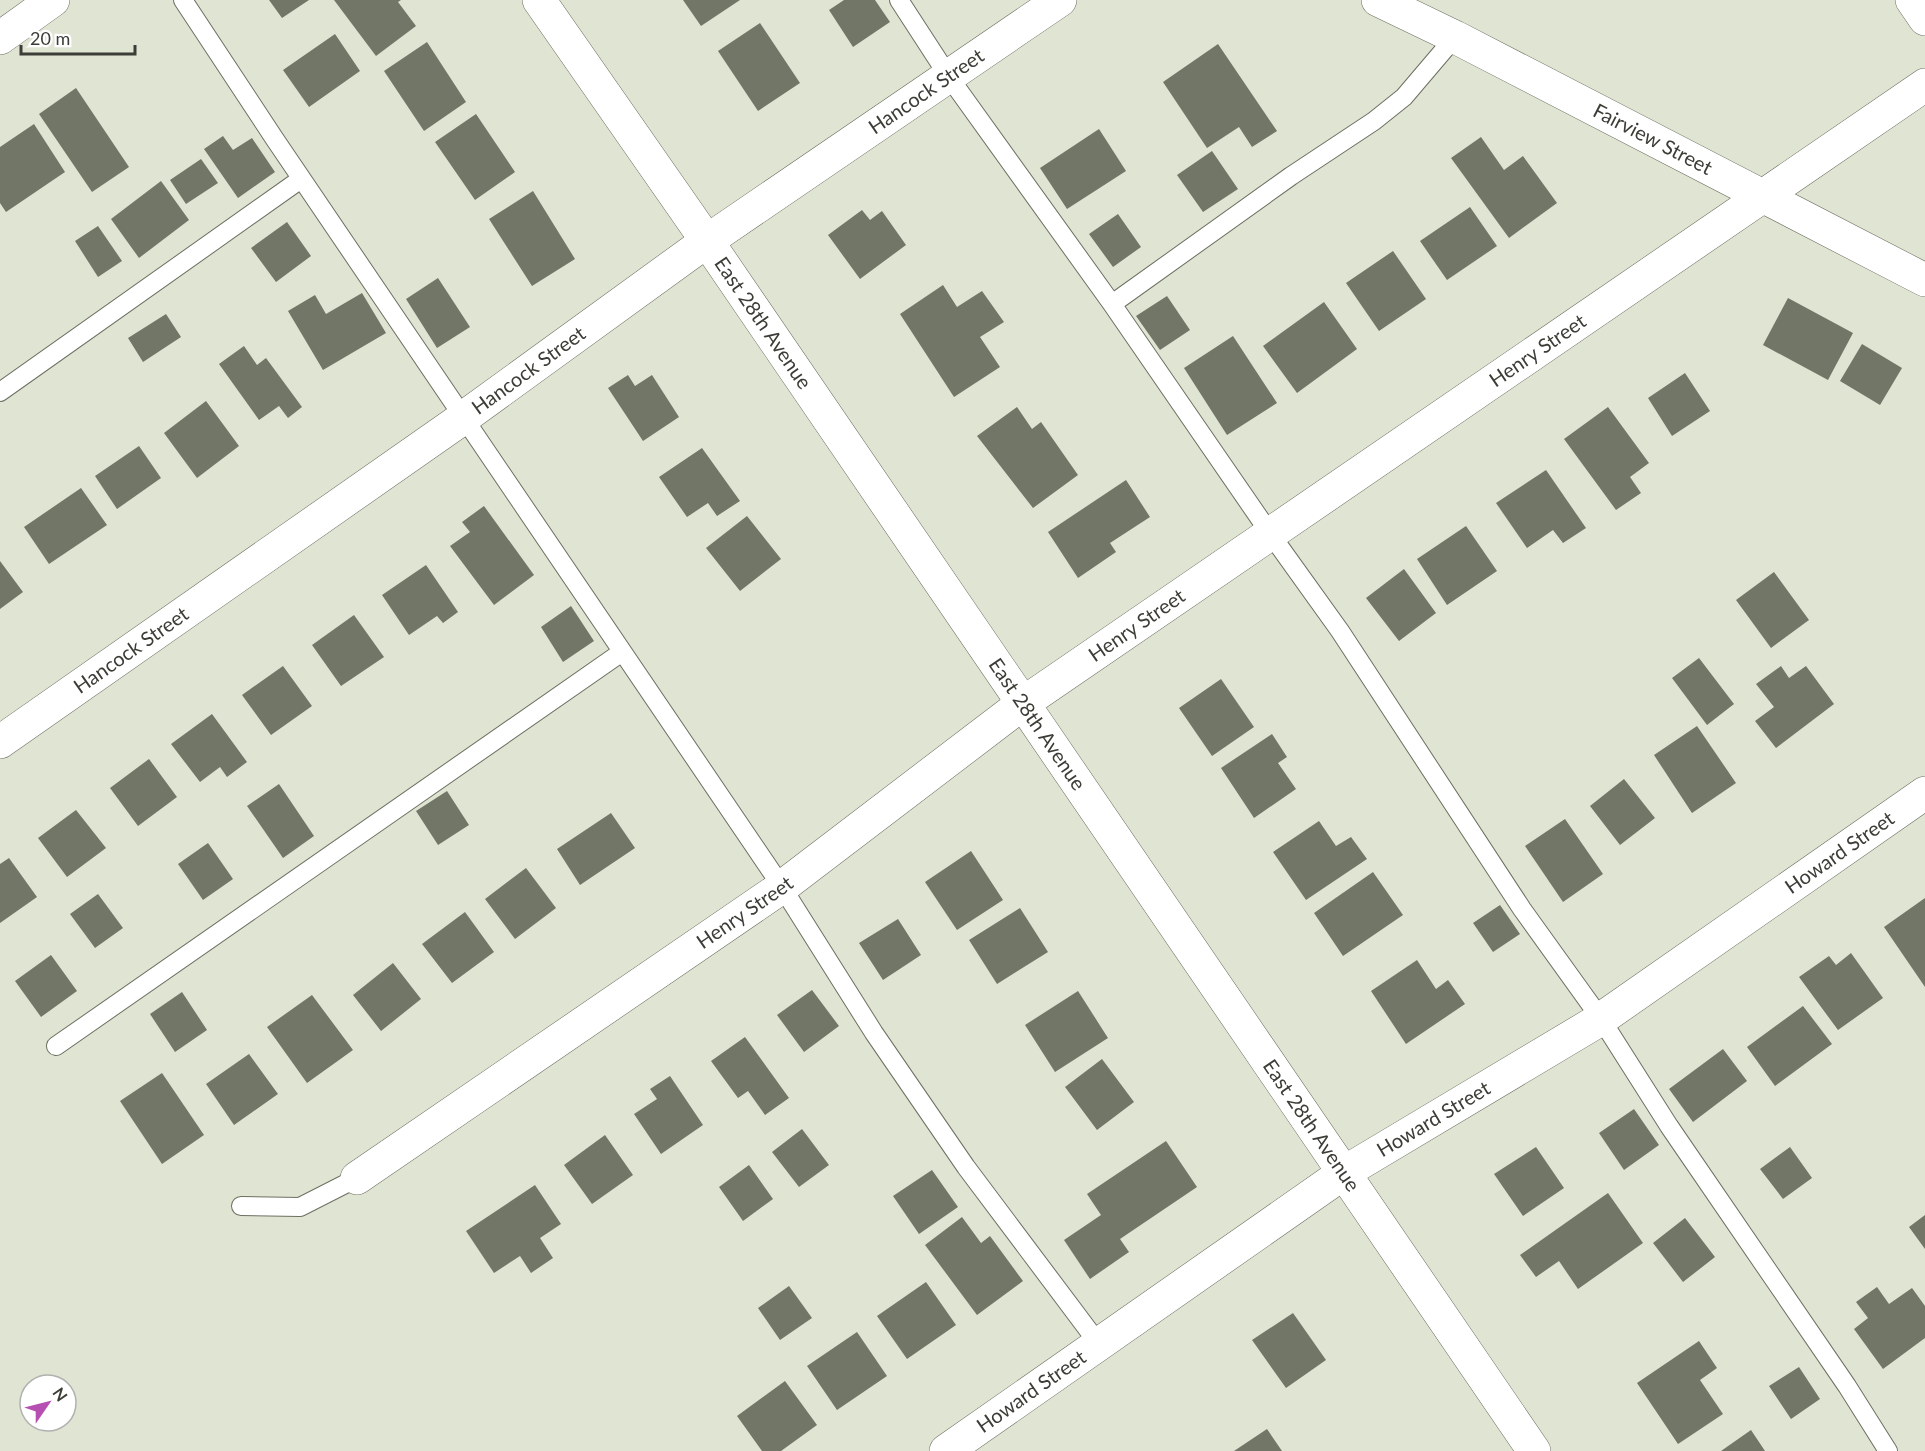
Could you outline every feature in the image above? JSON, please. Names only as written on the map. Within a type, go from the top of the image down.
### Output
[{"type":"street","points":[[0,38],[53,0]]},
{"type":"street","name":"East 28th Avenue","points":[[539,0],[707,241],[1534,1451]]},
{"type":"street","name":"Hancock Street","points":[[0,742],[463,418],[707,241],[1059,0]]},
{"type":"street","name":"Fairview Street","points":[[1378,0],[1455,37],[1925,280]]},
{"type":"street","points":[[1912,0],[1925,20]]},
{"type":"street","name":"Henry Street","points":[[357,1178],[782,887],[1022,704],[1269,532],[1925,85]]},
{"type":"street","name":"Howard Street","points":[[946,1451],[1345,1172],[1601,1019],[1925,793]]},
{"type":"lane","points":[[183,0],[301,179],[782,887],[874,1033],[966,1167],[1098,1343]]},
{"type":"lane","points":[[899,0],[949,77],[1112,304],[1340,631],[1522,909],[1601,1019],[1669,1126],[1888,1451]]},
{"type":"lane","points":[[1112,304],[1291,176],[1374,121],[1404,97],[1455,37]]},
{"type":"lane","points":[[0,392],[301,179]]},
{"type":"lane","points":[[56,1046],[622,652]]},
{"type":"lane","points":[[241,1206],[300,1208],[357,1178]]},
{"type":"building","points":[[269,0],[309,0],[282,18]]},
{"type":"building","points":[[334,0],[401,0],[398,2],[416,26],[376,56]]},
{"type":"building","points":[[683,0],[740,0],[701,26]]},
{"type":"building","points":[[844,0],[875,0],[890,22],[853,47],[829,10]]},
{"type":"building","points":[[760,23],[800,83],[758,111],[718,51]]},
{"type":"building","points":[[335,34],[360,71],[309,107],[283,70]]},
{"type":"building","points":[[427,42],[466,102],[424,131],[384,71]]},
{"type":"building","points":[[1218,44],[1277,131],[1252,147],[1239,127],[1207,148],[1163,82]]},
{"type":"building","points":[[76,88],[129,167],[92,192],[39,114]]},
{"type":"building","points":[[476,114],[515,172],[475,200],[435,142]]},
{"type":"building","points":[[34,124],[65,172],[6,212],[0,203],[0,147]]},
{"type":"building","points":[[1099,129],[1126,171],[1067,209],[1040,168]]},
{"type":"building","points":[[223,136],[233,150],[252,138],[275,172],[238,198],[204,149]]},
{"type":"building","points":[[1481,137],[1504,170],[1523,156],[1557,203],[1509,238],[1451,158]]},
{"type":"building","points":[[1212,151],[1238,189],[1203,212],[1177,175]]},
{"type":"building","points":[[201,159],[218,183],[186,204],[170,180]]},
{"type":"building","points":[[161,181],[189,220],[139,258],[111,219]]},
{"type":"building","points":[[533,191],[575,259],[532,286],[489,219]]},
{"type":"building","points":[[1470,207],[1497,246],[1447,280],[1420,241]]},
{"type":"building","points":[[862,210],[870,220],[882,211],[906,245],[860,279],[828,235]]},
{"type":"building","points":[[1118,214],[1141,247],[1113,267],[1089,234]]},
{"type":"building","points":[[287,222],[311,256],[276,282],[251,248]]},
{"type":"building","points":[[98,226],[122,261],[98,277],[75,241]]},
{"type":"building","points":[[1393,251],[1426,299],[1379,331],[1346,283]]},
{"type":"building","points":[[438,278],[470,327],[437,348],[406,299]]},
{"type":"building","points":[[943,285],[957,307],[982,291],[1004,322],[980,337],[1000,367],[954,397],[900,314]]},
{"type":"building","points":[[362,293],[386,333],[323,370],[288,311],[315,295],[326,314]]},
{"type":"building","points":[[1167,296],[1190,330],[1160,350],[1136,316]]},
{"type":"building","points":[[1788,298],[1853,333],[1828,380],[1763,345]]},
{"type":"building","points":[[1324,302],[1357,349],[1297,393],[1263,346]]},
{"type":"building","points":[[166,314],[181,337],[143,362],[128,338]]},
{"type":"building","points":[[1233,336],[1277,403],[1227,435],[1184,368]]},
{"type":"building","points":[[1862,344],[1902,368],[1880,405],[1840,381]]},
{"type":"building","points":[[244,346],[257,365],[266,358],[302,407],[288,418],[279,406],[259,420],[219,364]]},
{"type":"building","points":[[1685,373],[1710,411],[1672,436],[1648,398]]},
{"type":"building","points":[[628,375],[635,386],[652,375],[679,417],[643,441],[608,388]]},
{"type":"building","points":[[206,401],[239,446],[197,478],[164,433]]},
{"type":"building","points":[[1017,407],[1032,429],[1041,422],[1078,475],[1033,508],[977,436]]},
{"type":"building","points":[[1608,407],[1649,463],[1630,477],[1641,493],[1616,510],[1564,439]]},
{"type":"building","points":[[139,446],[161,478],[117,509],[95,476]]},
{"type":"building","points":[[702,448],[740,501],[717,516],[708,503],[687,517],[659,477]]},
{"type":"building","points":[[1546,470],[1586,528],[1563,543],[1553,530],[1527,548],[1496,503]]},
{"type":"building","points":[[1126,480],[1150,517],[1110,543],[1116,552],[1078,578],[1048,532]]},
{"type":"building","points":[[81,488],[107,525],[49,564],[24,527]]},
{"type":"building","points":[[484,506],[534,575],[494,605],[450,546],[470,532],[462,522]]},
{"type":"building","points":[[747,516],[781,559],[740,591],[706,548]]},
{"type":"building","points":[[1466,526],[1497,571],[1447,605],[1417,559]]},
{"type":"building","points":[[0,561],[23,592],[0,609]]},
{"type":"building","points":[[426,565],[458,612],[443,623],[437,616],[409,635],[382,595]]},
{"type":"building","points":[[1404,569],[1436,613],[1399,641],[1366,598]]},
{"type":"building","points":[[1774,572],[1809,620],[1771,648],[1736,600]]},
{"type":"building","points":[[571,606],[594,641],[563,662],[541,627]]},
{"type":"building","points":[[354,615],[384,657],[341,686],[312,645]]},
{"type":"building","points":[[1699,658],[1734,704],[1707,725],[1672,678]]},
{"type":"building","points":[[283,666],[312,706],[271,735],[242,695]]},
{"type":"building","points":[[1781,666],[1789,678],[1806,666],[1834,704],[1776,748],[1755,721],[1774,707],[1756,684]]},
{"type":"building","points":[[1221,679],[1254,727],[1212,756],[1179,708]]},
{"type":"building","points":[[212,714],[247,762],[227,777],[220,767],[200,782],[171,744]]},
{"type":"building","points":[[1697,726],[1736,783],[1692,813],[1654,755]]},
{"type":"building","points":[[1272,734],[1287,757],[1278,763],[1296,789],[1254,818],[1221,768]]},
{"type":"building","points":[[149,759],[177,797],[138,826],[110,788]]},
{"type":"building","points":[[1624,779],[1655,818],[1620,845],[1590,806]]},
{"type":"building","points":[[279,784],[314,836],[283,858],[247,806]]},
{"type":"building","points":[[447,791],[469,825],[438,845],[416,811]]},
{"type":"building","points":[[76,810],[106,848],[67,877],[38,838]]},
{"type":"building","points":[[611,813],[635,848],[580,885],[557,849]]},
{"type":"building","points":[[1565,819],[1603,874],[1563,902],[1525,846]]},
{"type":"building","points":[[1319,821],[1336,846],[1351,837],[1367,859],[1306,900],[1273,852]]},
{"type":"building","points":[[208,843],[233,879],[203,900],[178,864]]},
{"type":"building","points":[[971,851],[1003,900],[957,930],[925,882]]},
{"type":"building","points":[[9,858],[37,897],[0,923],[0,864]]},
{"type":"building","points":[[526,868],[556,908],[515,939],[485,899]]},
{"type":"building","points":[[1373,872],[1403,915],[1343,956],[1314,913]]},
{"type":"building","points":[[98,894],[123,928],[95,948],[70,914]]},
{"type":"building","points":[[1925,898],[1925,987],[1884,927]]},
{"type":"building","points":[[1500,905],[1520,934],[1493,952],[1473,923]]},
{"type":"building","points":[[1020,908],[1048,952],[997,984],[969,940]]},
{"type":"building","points":[[465,912],[494,952],[452,983],[422,944]]},
{"type":"building","points":[[898,919],[921,955],[883,980],[859,943]]},
{"type":"building","points":[[1851,953],[1883,998],[1838,1030],[1799,977],[1829,956],[1836,965]]},
{"type":"building","points":[[51,955],[77,991],[41,1017],[15,981]]},
{"type":"building","points":[[1417,960],[1436,989],[1448,980],[1465,1004],[1406,1044],[1371,991]]},
{"type":"building","points":[[393,963],[421,999],[381,1031],[353,995]]},
{"type":"building","points":[[812,990],[839,1026],[804,1052],[777,1015]]},
{"type":"building","points":[[1078,991],[1108,1038],[1055,1072],[1025,1025]]},
{"type":"building","points":[[182,992],[207,1030],[175,1052],[150,1014]]},
{"type":"building","points":[[312,995],[353,1050],[307,1083],[267,1027]]},
{"type":"building","points":[[1803,1006],[1832,1044],[1775,1086],[1747,1047]]},
{"type":"building","points":[[745,1037],[789,1098],[765,1115],[748,1091],[738,1098],[711,1061]]},
{"type":"building","points":[[1723,1049],[1747,1081],[1693,1122],[1669,1089]]},
{"type":"building","points":[[249,1054],[278,1094],[234,1125],[206,1084]]},
{"type":"building","points":[[1102,1059],[1134,1102],[1097,1130],[1065,1087]]},
{"type":"building","points":[[162,1073],[204,1135],[162,1164],[120,1101]]},
{"type":"building","points":[[670,1076],[703,1125],[661,1154],[634,1114],[657,1099],[650,1089]]},
{"type":"building","points":[[1634,1109],[1659,1145],[1624,1170],[1599,1133]]},
{"type":"building","points":[[802,1129],[829,1165],[799,1187],[772,1152]]},
{"type":"building","points":[[605,1135],[633,1175],[592,1204],[564,1165]]},
{"type":"building","points":[[1166,1141],[1197,1187],[1120,1239],[1129,1252],[1090,1279],[1064,1240],[1101,1215],[1087,1194]]},
{"type":"building","points":[[1536,1147],[1564,1188],[1523,1216],[1494,1174]]},
{"type":"building","points":[[1790,1147],[1812,1178],[1783,1199],[1760,1169]]},
{"type":"building","points":[[749,1165],[773,1199],[743,1221],[719,1187]]},
{"type":"building","points":[[932,1170],[958,1207],[919,1234],[893,1196]]},
{"type":"building","points":[[535,1185],[561,1224],[540,1238],[553,1258],[531,1273],[520,1256],[494,1273],[466,1231]]},
{"type":"building","points":[[1608,1193],[1643,1243],[1578,1289],[1559,1261],[1536,1277],[1520,1255]]},
{"type":"building","points":[[1925,1215],[1925,1249],[1909,1227]]},
{"type":"building","points":[[962,1217],[981,1243],[990,1236],[1023,1281],[977,1315],[925,1245]]},
{"type":"building","points":[[1685,1218],[1715,1257],[1683,1282],[1653,1243]]},
{"type":"building","points":[[926,1282],[956,1325],[907,1359],[877,1316]]},
{"type":"building","points":[[789,1286],[812,1318],[780,1340],[758,1308]]},
{"type":"building","points":[[1877,1287],[1889,1304],[1912,1288],[1925,1306],[1925,1338],[1883,1369],[1854,1329],[1868,1318],[1856,1302]]},
{"type":"building","points":[[1293,1313],[1326,1360],[1286,1388],[1252,1340]]},
{"type":"building","points":[[857,1332],[887,1376],[837,1410],[807,1366]]},
{"type":"building","points":[[1699,1341],[1717,1368],[1700,1380],[1723,1414],[1678,1444],[1637,1383]]},
{"type":"building","points":[[1799,1367],[1820,1399],[1791,1419],[1769,1386]]},
{"type":"building","points":[[785,1381],[817,1425],[781,1451],[762,1451],[737,1416]]},
{"type":"building","points":[[1267,1429],[1282,1451],[1234,1451]]},
{"type":"building","points":[[1751,1430],[1765,1451],[1721,1451]]}]
